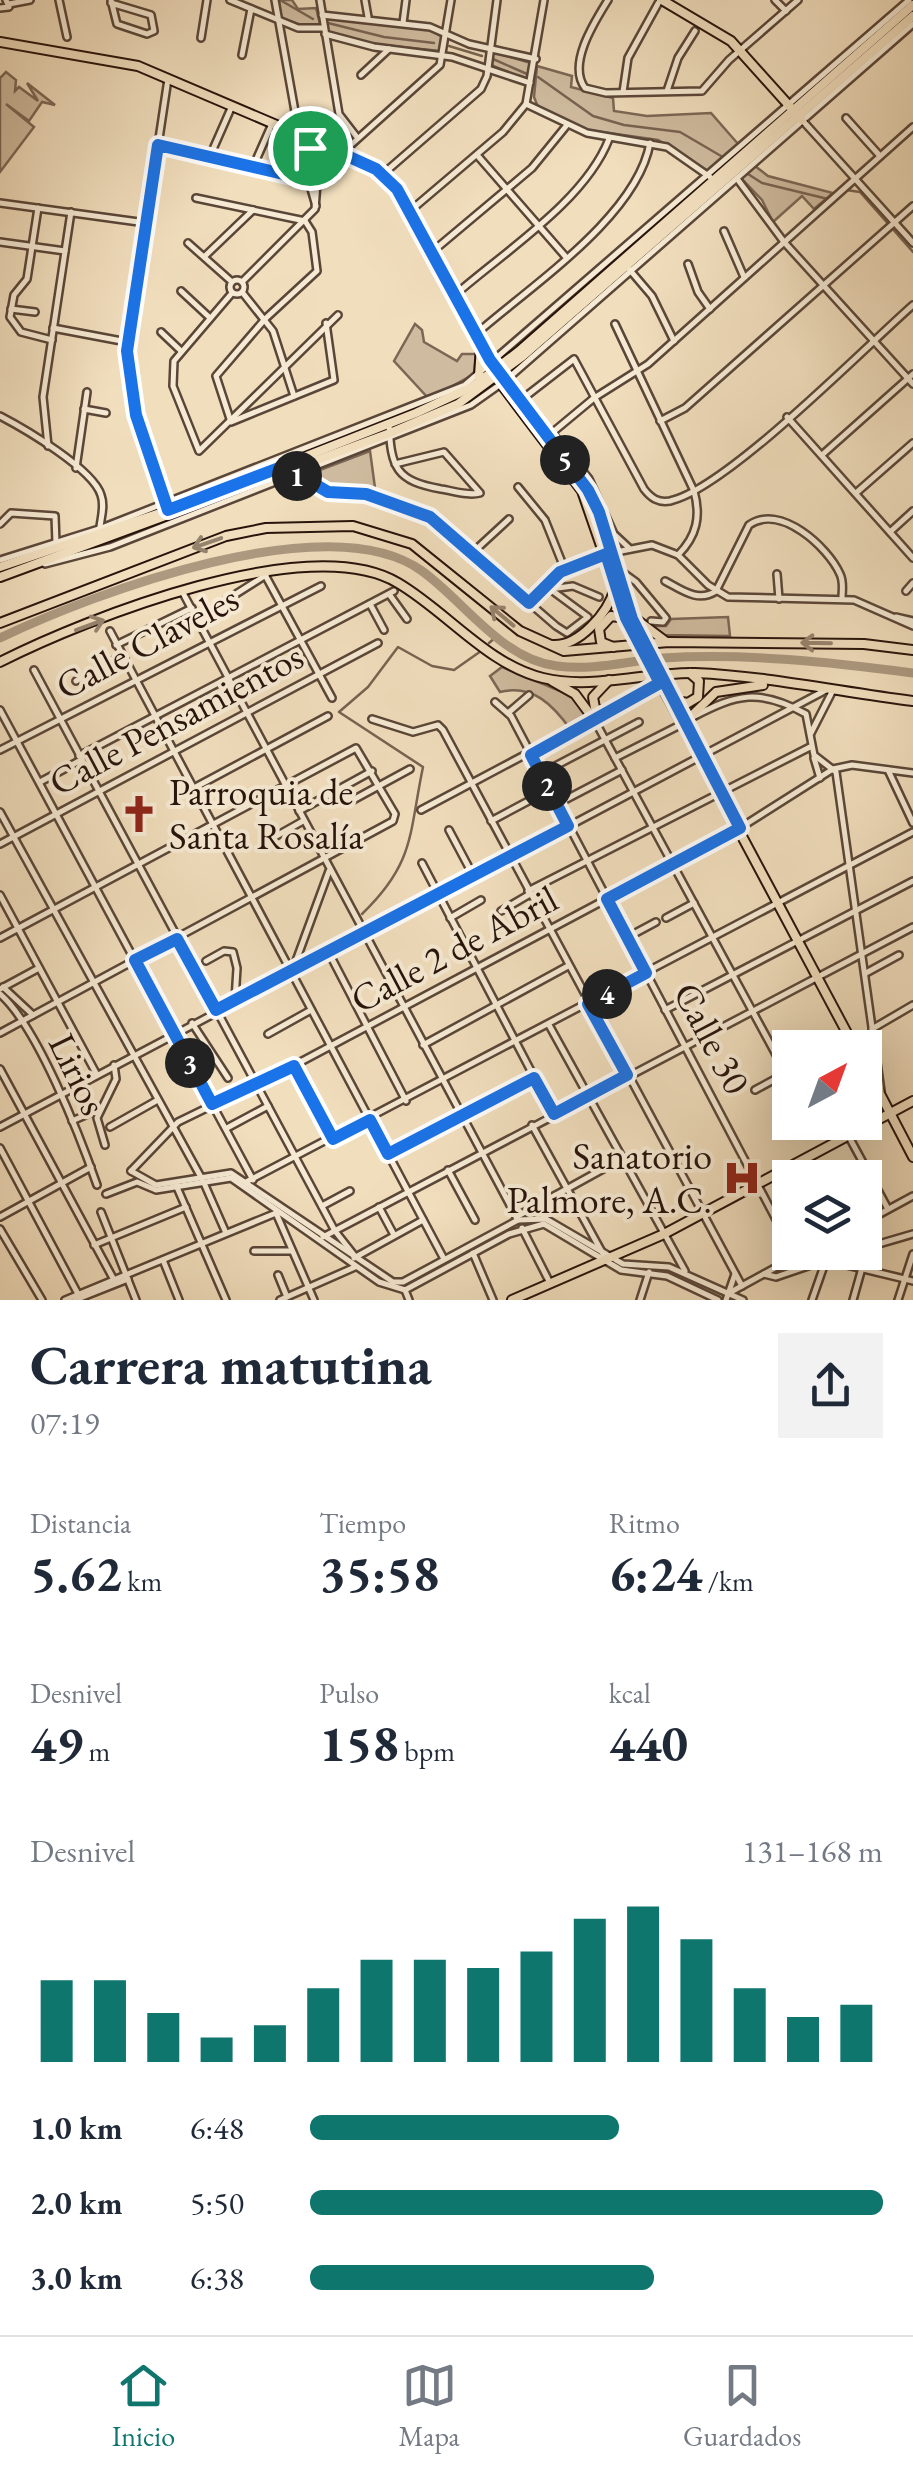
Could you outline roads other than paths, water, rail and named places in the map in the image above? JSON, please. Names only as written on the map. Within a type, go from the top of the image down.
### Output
[{"type":"main road","points":[[661,0],[740,50],[796,113]]},
{"type":"main road","points":[[0,577],[45,564],[169,510],[290,471],[390,432],[497,372],[628,269],[735,176],[911,2]]},
{"type":"main road","points":[[497,372],[711,178],[868,59],[913,16]]},
{"type":"main road","points":[[0,42],[116,60],[272,123],[382,174],[410,210],[497,372],[546,438]]},
{"type":"main road","points":[[478,338],[479,376]]},
{"type":"main road","points":[[497,372],[582,492],[616,566],[619,589],[640,625],[670,642]]},
{"type":"main road","points":[[0,624],[226,536],[266,528],[353,526],[395,536],[426,552],[540,644],[576,652],[670,642],[864,644],[913,650]]},
{"type":"main road","points":[[0,563],[98,540]]},
{"type":"main road","points":[[609,553],[630,622],[846,1030]]},
{"type":"main road","points":[[0,662],[77,629],[183,594],[264,573],[340,567],[386,577],[502,659],[575,694],[595,721]]},
{"type":"main road","points":[[540,644],[560,645],[576,638],[607,608],[619,589]]},
{"type":"main road","points":[[618,648],[602,642],[599,629],[611,616],[630,622]]},
{"type":"main road","points":[[548,680],[690,673],[913,700]]},
{"type":"main road","points":[[675,700],[688,704],[698,697],[699,681],[690,673]]},
{"type":"main road","points":[[607,714],[595,708],[593,697],[600,686],[615,678]]},
{"type":"main road","points":[[660,680],[675,700],[685,724]]},
{"type":"main road","points":[[685,724],[716,692],[782,684]]},
{"type":"main road","points":[[882,1096],[913,1157]]},
{"type":"main road","points":[[882,1117],[913,1101]]},
{"type":"main road","points":[[512,1300],[531,1296],[664,1234],[839,1140]]},
{"type":"street","points":[[0,8],[8,2],[30,0]]},
{"type":"street","points":[[59,0],[67,37]]},
{"type":"street","points":[[201,38],[207,0]]},
{"type":"street","points":[[230,0],[298,28],[325,31],[390,49],[444,55],[488,66],[531,83]]},
{"type":"street","points":[[275,0],[296,117],[293,132]]},
{"type":"street","points":[[320,0],[340,114],[356,136]]},
{"type":"street","points":[[365,0],[368,18]]},
{"type":"street","points":[[403,24],[406,0]]},
{"type":"street","points":[[342,154],[356,136],[435,71],[444,55],[450,0]]},
{"type":"street","points":[[382,174],[481,89],[497,0]]},
{"type":"street","points":[[410,210],[477,155],[526,104],[544,0]]},
{"type":"street","points":[[608,0],[586,44],[579,75],[592,91],[702,91],[740,50],[798,0]]},
{"type":"street","points":[[623,92],[625,64],[661,0]]},
{"type":"street","points":[[775,0],[786,11]]},
{"type":"street","points":[[111,2],[151,14],[154,32],[117,24],[111,2]]},
{"type":"street","points":[[242,55],[251,9]]},
{"type":"street","points":[[322,15],[368,18],[446,32],[490,49],[536,59]]},
{"type":"street","points":[[868,59],[913,24]]},
{"type":"street","points":[[666,91],[678,58],[695,32]]},
{"type":"street","points":[[361,75],[390,49]]},
{"type":"street","points":[[168,79],[127,342],[136,415],[169,510]]},
{"type":"street","points":[[526,104],[566,125],[608,139],[650,144],[681,154],[711,178]]},
{"type":"street","points":[[210,156],[232,106]]},
{"type":"street","points":[[796,113],[913,244]]},
{"type":"street","points":[[846,118],[880,156]]},
{"type":"street","points":[[254,167],[272,123]]},
{"type":"street","points":[[432,252],[548,153],[566,125]]},
{"type":"street","points":[[629,548],[617,539],[588,479],[546,438],[594,398],[636,374],[913,127]]},
{"type":"street","points":[[455,294],[592,175],[608,139]]},
{"type":"street","points":[[316,142],[307,169],[316,206]]},
{"type":"street","points":[[188,243],[232,282],[242,282],[316,206],[316,142]]},
{"type":"street","points":[[478,338],[628,198],[647,162],[650,144]]},
{"type":"street","points":[[158,145],[298,175],[307,169]]},
{"type":"street","points":[[477,155],[565,256]]},
{"type":"street","points":[[735,176],[784,242],[911,379],[822,455]]},
{"type":"street","points":[[308,181],[317,180]]},
{"type":"street","points":[[196,198],[305,221],[312,232],[317,271],[265,319],[216,376],[231,422]]},
{"type":"street","points":[[0,203],[146,224]]},
{"type":"street","points":[[660,421],[685,408],[913,206]]},
{"type":"street","points":[[38,208],[27,280],[14,295],[10,313],[21,332],[52,340]]},
{"type":"street","points":[[205,256],[253,210]]},
{"type":"street","points":[[48,446],[42,410],[71,212]]},
{"type":"street","points":[[724,231],[744,278]]},
{"type":"street","points":[[0,242],[65,252]]},
{"type":"street","points":[[688,264],[710,308]]},
{"type":"street","points":[[628,269],[652,296],[674,341]]},
{"type":"street","points":[[232,282],[232,292],[180,350],[172,380],[198,451],[338,315]]},
{"type":"street","points":[[242,282],[242,292],[265,319],[294,396]]},
{"type":"street","points":[[181,291],[209,318]]},
{"type":"street","points":[[232,292],[242,292]]},
{"type":"street","points":[[520,402],[570,358],[580,364],[594,398],[648,495],[666,502],[718,478],[913,305]]},
{"type":"street","points":[[0,316],[36,312]]},
{"type":"street","points":[[231,422],[334,380],[326,324]]},
{"type":"street","points":[[615,324],[694,490],[698,507],[695,529],[678,555]]},
{"type":"street","points":[[54,328],[127,342]]},
{"type":"street","points":[[161,332],[180,350]]},
{"type":"street","points":[[98,540],[459,389],[479,376],[497,372]]},
{"type":"street","points":[[0,563],[56,543],[98,540],[390,432],[459,411],[497,372]]},
{"type":"street","points":[[76,468],[87,392]]},
{"type":"street","points":[[84,409],[106,413]]},
{"type":"street","points":[[0,416],[48,446],[100,491],[98,540]]},
{"type":"street","points":[[787,417],[913,558]]},
{"type":"street","points":[[390,432],[395,464],[400,476],[416,484],[480,493],[444,452],[395,464]]},
{"type":"street","points":[[856,494],[913,443]]},
{"type":"street","points":[[290,471],[328,492],[366,494],[430,517],[470,555],[567,633],[581,626],[586,615],[548,587]]},
{"type":"street","points":[[518,487],[545,520],[564,570]]},
{"type":"street","points":[[890,532],[913,512]]},
{"type":"street","points":[[0,524],[8,514],[57,516],[56,543]]},
{"type":"street","points":[[20,514],[20,522]]},
{"type":"street","points":[[470,555],[509,520]]},
{"type":"street","points":[[665,581],[693,596],[708,596],[716,591],[749,525],[758,520],[774,520],[800,530],[834,566],[842,580],[842,598]]},
{"type":"street","points":[[529,603],[564,570],[609,553],[660,546],[678,555],[716,591],[743,600],[842,598],[913,623]]},
{"type":"street","points":[[616,566],[666,618],[650,621]]},
{"type":"street","points":[[198,618],[264,573],[332,698]]},
{"type":"street","points":[[777,574],[779,599]]},
{"type":"street","points":[[619,589],[630,578]]},
{"type":"street","points":[[906,591],[913,583]]},
{"type":"street","name":"Calle Claveles","points":[[0,750],[280,603],[321,586]]},
{"type":"street","points":[[548,587],[573,586],[600,597]]},
{"type":"street","points":[[39,782],[152,715],[392,592],[407,620]]},
{"type":"street","points":[[183,594],[551,1284]]},
{"type":"street","points":[[370,604],[384,630]]},
{"type":"street","points":[[116,646],[192,608]]},
{"type":"street","points":[[110,631],[444,1259]]},
{"type":"street","name":"Calle Pensamientos","points":[[0,844],[378,643]]},
{"type":"street","points":[[76,681],[121,656]]},
{"type":"street","points":[[34,670],[254,1082],[335,1230],[355,1258]]},
{"type":"street","points":[[421,810],[595,721],[660,680]]},
{"type":"street","points":[[0,1127],[829,690]]},
{"type":"street","points":[[810,736],[829,690]]},
{"type":"street","points":[[508,712],[529,695]]},
{"type":"street","points":[[616,758],[738,695],[792,708],[808,716],[820,778]]},
{"type":"street","name":"Calle 30","points":[[495,702],[508,712],[772,1210]]},
{"type":"street","points":[[0,710],[226,1129],[248,1182],[276,1212],[380,1277],[403,1282],[519,1222],[548,1226],[626,1272],[650,1272],[718,1300]]},
{"type":"street","points":[[192,789],[328,716]]},
{"type":"street","points":[[372,719],[405,732],[438,726],[443,730],[742,1286]]},
{"type":"street","points":[[595,721],[772,1044]]},
{"type":"street","points":[[540,774],[639,722]]},
{"type":"street","points":[[502,911],[586,860],[811,747]]},
{"type":"street","points":[[0,938],[356,748],[395,814],[393,821],[0,1033]]},
{"type":"street","points":[[814,755],[833,769],[839,781],[872,1029],[910,1007],[913,1020]]},
{"type":"street","points":[[833,769],[852,765],[913,773]]},
{"type":"street","points":[[353,800],[410,769]]},
{"type":"street","name":"Calle 2 de Abril","points":[[254,1082],[294,1066],[740,828],[833,769]]},
{"type":"street","points":[[557,804],[622,770]]},
{"type":"street","points":[[888,770],[913,823]]},
{"type":"street","points":[[299,811],[372,771]]},
{"type":"street","points":[[490,821],[550,790]]},
{"type":"street","points":[[0,812],[203,1181],[226,1233]]},
{"type":"street","points":[[271,839],[303,821]]},
{"type":"street","points":[[449,830],[474,877]]},
{"type":"street","points":[[248,1182],[913,832]]},
{"type":"street","points":[[422,863],[554,1114]]},
{"type":"street","points":[[291,972],[329,870]]},
{"type":"street","points":[[666,1010],[913,881]]},
{"type":"street","points":[[0,896],[97,1075]]},
{"type":"street","points":[[450,918],[481,900]]},
{"type":"street","points":[[666,918],[694,903]]},
{"type":"street","points":[[627,938],[656,922]]},
{"type":"street","points":[[323,1237],[913,927]]},
{"type":"street","points":[[206,961],[224,951],[233,952],[238,968],[235,1000]]},
{"type":"street","points":[[329,954],[406,1101]]},
{"type":"street","points":[[866,973],[898,955]]},
{"type":"street","points":[[423,1045],[568,966]]},
{"type":"street","points":[[33,1016],[1,990],[39,968]]},
{"type":"street","name":"Lirios","points":[[1,990],[72,1120],[97,1185]]},
{"type":"street","points":[[268,1034],[311,1010]]},
{"type":"street","points":[[192,1023],[228,1078]]},
{"type":"street","points":[[549,1025],[686,1274]]},
{"type":"street","points":[[105,1145],[97,1118],[116,1080],[114,1066]]},
{"type":"street","points":[[294,1066],[333,1139]]},
{"type":"street","points":[[0,1069],[114,1280]]},
{"type":"street","points":[[388,1154],[534,1078]]},
{"type":"street","points":[[754,1090],[772,1080]]},
{"type":"street","points":[[130,1184],[131,1171],[171,1127],[254,1082]]},
{"type":"street","points":[[110,1127],[156,1101]]},
{"type":"street","points":[[226,1129],[268,1106]]},
{"type":"street","points":[[72,1120],[100,1109]]},
{"type":"street","points":[[532,1125],[608,1258],[630,1265],[664,1266],[727,1297],[743,1300]]},
{"type":"street","points":[[851,1140],[888,1209]]},
{"type":"street","points":[[0,1148],[77,1297]]},
{"type":"street","points":[[106,1194],[140,1182],[156,1190],[228,1173],[248,1182],[323,1237],[356,1267],[383,1284],[405,1290],[473,1253],[567,1189],[623,1158]]},
{"type":"street","points":[[0,1218],[91,1168]]},
{"type":"street","points":[[448,1170],[474,1220]]},
{"type":"street","points":[[131,1171],[156,1184],[203,1181]]},
{"type":"street","points":[[176,1185],[226,1300]]},
{"type":"street","points":[[322,1206],[350,1191]]},
{"type":"street","points":[[882,1212],[913,1196]]},
{"type":"street","points":[[94,1245],[186,1206]]},
{"type":"street","points":[[379,1207],[395,1236]]},
{"type":"street","points":[[101,1212],[136,1300]]},
{"type":"street","points":[[77,1297],[91,1297],[163,1260],[276,1212]]},
{"type":"street","points":[[276,1212],[314,1300]]},
{"type":"street","points":[[355,1258],[424,1220]]},
{"type":"street","points":[[0,1229],[42,1300]]},
{"type":"street","points":[[882,1243],[913,1234]]},
{"type":"street","points":[[254,1252],[291,1251]]},
{"type":"street","points":[[473,1253],[494,1300]]},
{"type":"street","points":[[898,1300],[913,1254]]},
{"type":"street","points":[[163,1260],[180,1300]]},
{"type":"street","points":[[280,1300],[356,1267]]},
{"type":"street","points":[[727,1297],[772,1268]]},
{"type":"street","points":[[764,1274],[776,1278],[795,1270]]},
{"type":"street","points":[[812,1300],[821,1270]]},
{"type":"street","points":[[852,1300],[861,1270]]},
{"type":"street","points":[[870,1270],[913,1281]]},
{"type":"street","points":[[640,1300],[650,1272]]},
{"type":"street","points":[[727,1297],[735,1274]]},
{"type":"street","points":[[278,1275],[288,1296]]},
{"type":"street","points":[[65,1300],[127,1277]]},
{"type":"street","points":[[405,1290],[409,1300]]},
{"type":"waterway","points":[[280,0],[313,19]]},
{"type":"waterway","points":[[328,23],[384,37],[434,43]]},
{"type":"waterway","points":[[449,46],[482,56]]},
{"type":"waterway","points":[[493,59],[527,74]]},
{"type":"waterway","points":[[538,77],[593,116],[624,125],[680,132],[721,156]]},
{"type":"waterway","points":[[748,174],[762,183],[832,200]]},
{"type":"waterway","points":[[846,190],[860,192],[913,252]]},
{"type":"waterway","points":[[0,638],[93,599],[211,562],[272,551],[330,547],[381,553],[422,571],[501,641],[537,661],[557,666],[725,657],[913,673]]},
{"type":"waterway","points":[[489,643],[497,636]]},
{"type":"waterway","points":[[362,914],[401,863],[412,830],[423,767],[339,712],[368,687],[398,647],[432,666],[454,670],[481,651]]},
{"type":"place","name":"Parroquia de Santa Rosalía","points":[[139,814]]},
{"type":"place","name":"Sanatorio Palmore, A.C.","points":[[742,1178]]}]
